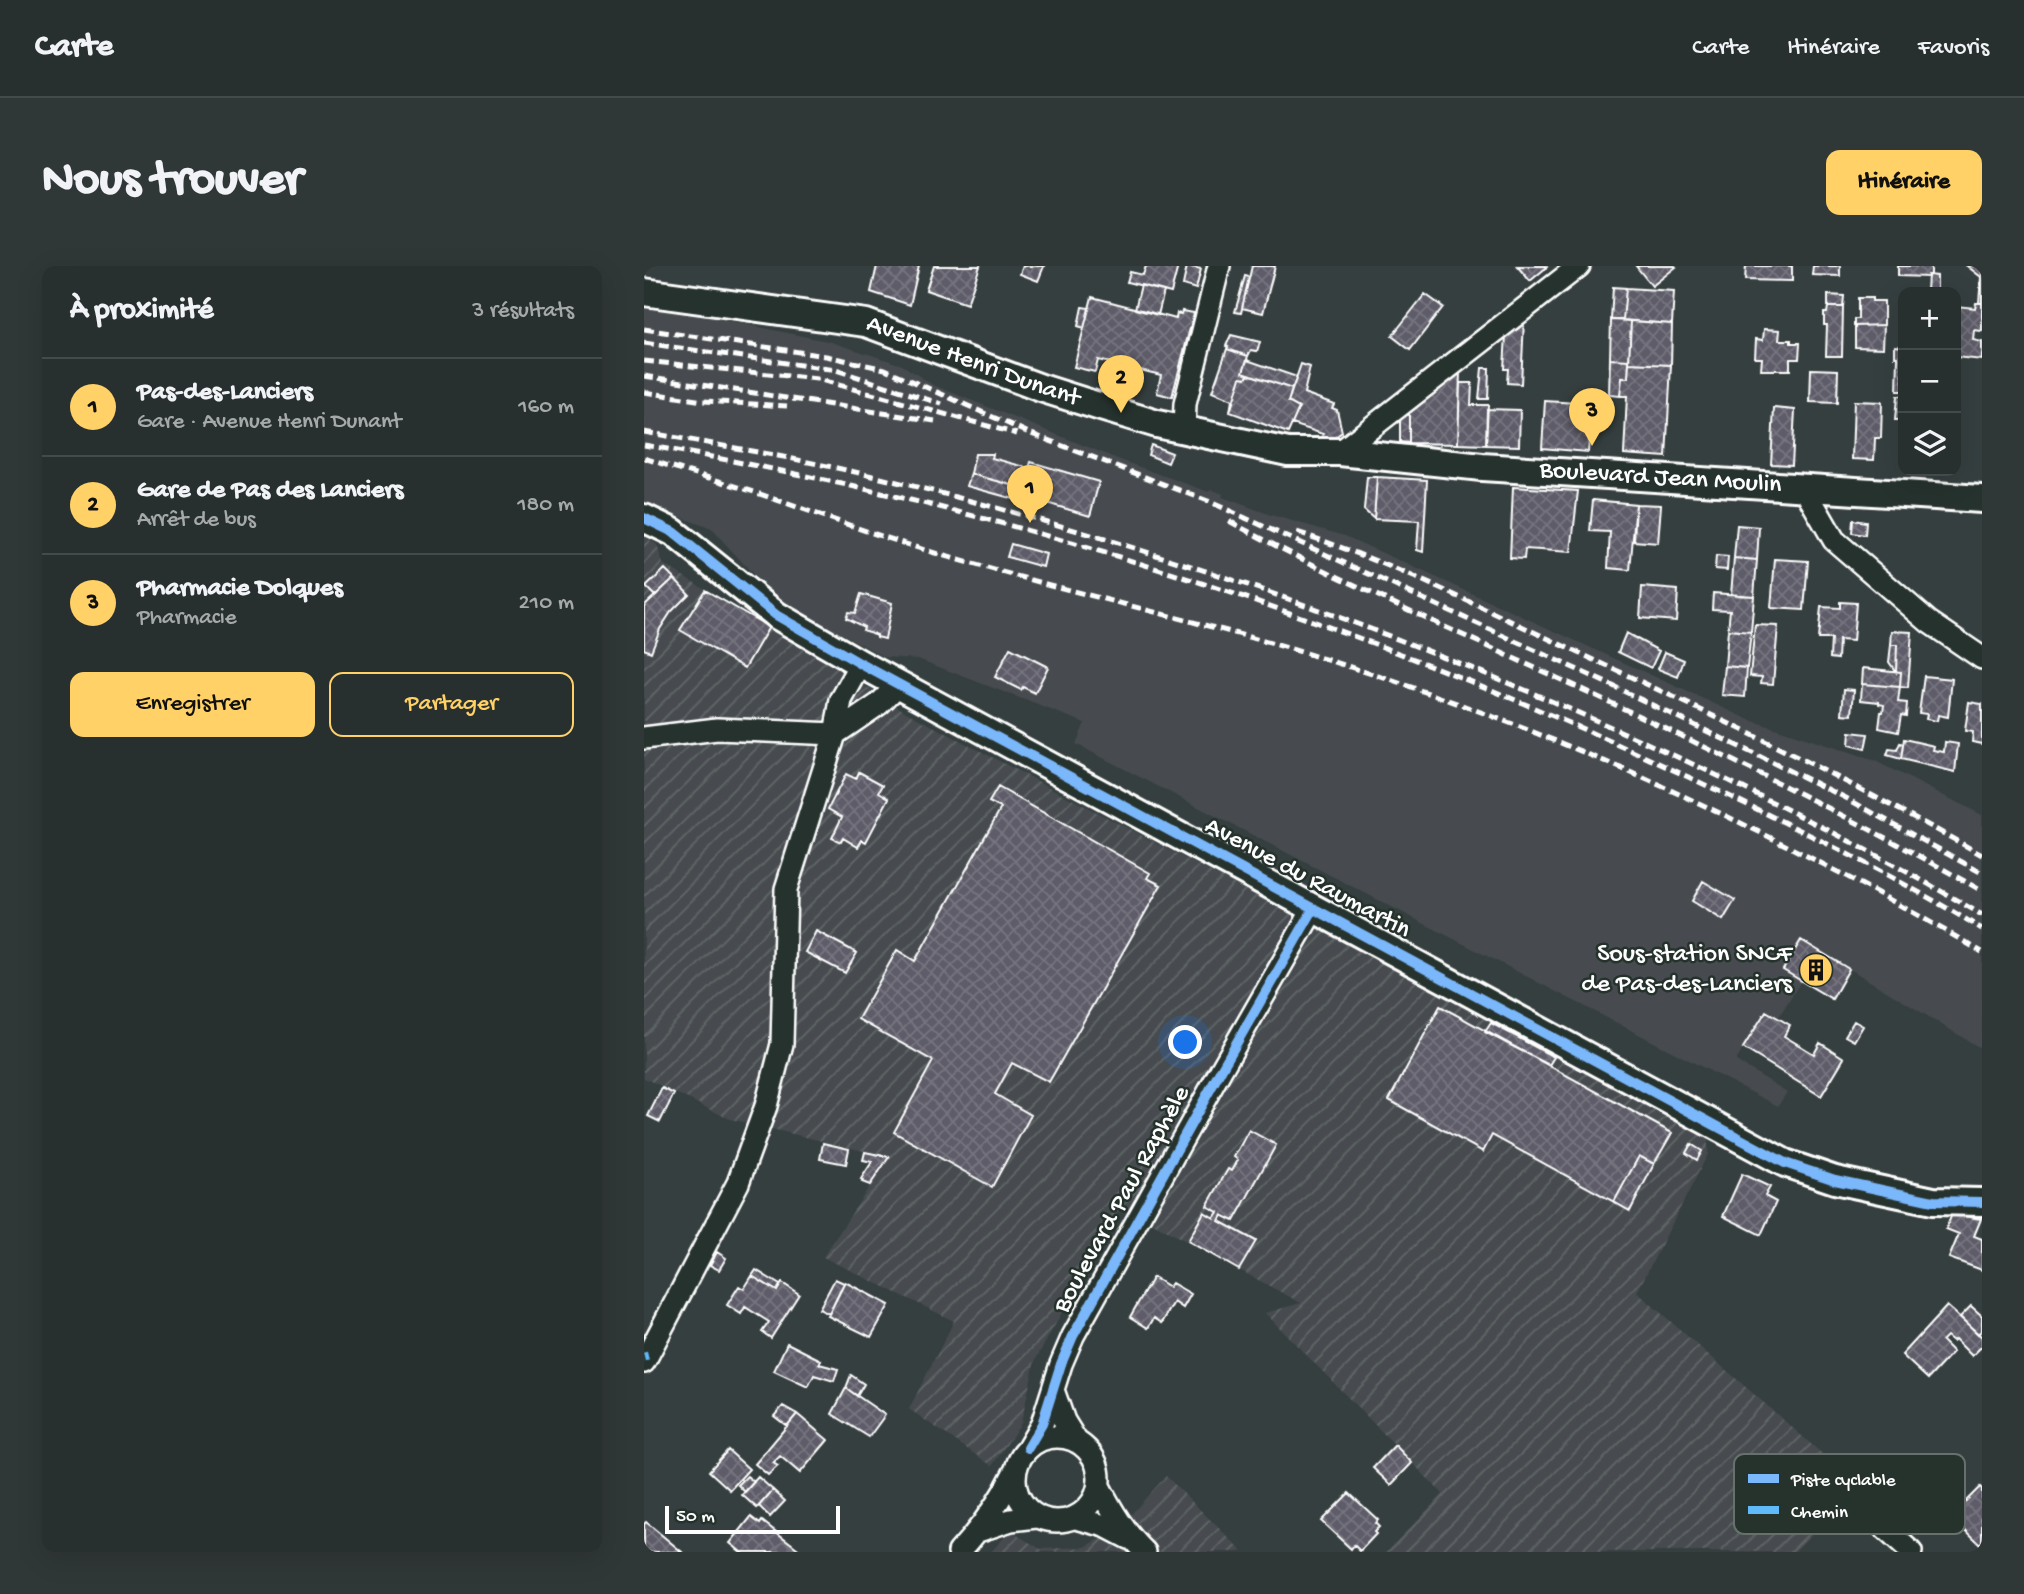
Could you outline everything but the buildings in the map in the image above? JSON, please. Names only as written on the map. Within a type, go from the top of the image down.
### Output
[{"type":"street","points":[[1184,430],[1185,404],[1219,266]]},
{"type":"street","points":[[1340,452],[1579,266]]},
{"type":"street","name":"Avenue Henri Dunant","points":[[644,292],[866,323],[1041,388],[1121,413],[1184,430],[1288,452],[1340,452]]},
{"type":"street","name":"Boulevard Jean Moulin","points":[[1340,452],[1482,467],[1982,499]]},
{"type":"street","points":[[1803,486],[1833,540],[1929,622],[1982,658]]},
{"type":"street","name":"Avenue du Raumartin","points":[[644,518],[673,533],[776,615],[860,664],[1785,1163],[1835,1180],[1933,1201],[1982,1202]]},
{"type":"street","points":[[644,1362],[738,1183],[766,1106],[782,1044],[786,890],[835,734],[841,700],[860,664]]},
{"type":"street","points":[[644,738],[717,729],[835,734],[879,704],[898,685]]},
{"type":"street","name":"Boulevard Paul Raphèle","points":[[1028,1448],[1042,1424],[1073,1336],[1314,908]]},
{"type":"street","points":[[1053,1390],[1077,1442]]},
{"type":"street","points":[[959,1552],[995,1508],[1020,1458],[1028,1448],[1039,1441],[1065,1437],[1088,1450],[1096,1460],[1100,1486],[1088,1509],[1076,1518],[1049,1522],[1036,1517],[1018,1496],[1015,1471]]},
{"type":"street","points":[[1100,1486],[1114,1515],[1139,1546]]},
{"type":"street","points":[[978,1531],[1011,1520],[1036,1517]]},
{"type":"street","points":[[1076,1518],[1105,1526],[1139,1546]]},
{"type":"street","points":[[1891,1534],[1911,1552]]},
{"type":"shaded area","points":[[644,306],[667,308],[831,342],[902,365],[933,385],[1120,460],[1209,492],[1210,489],[1223,494],[1222,497],[1271,515],[1345,536],[1750,720],[1875,761],[1982,815],[1982,1049],[1802,940],[1783,970],[1801,981],[1778,1018],[1766,1011],[1736,1061],[1787,1092],[1778,1106],[1076,744],[1085,723],[918,659],[885,657],[775,598],[712,529],[644,503]]},
{"type":"shaded area","points":[[644,536],[657,545],[663,564],[906,712],[1708,1133],[1708,1154],[1637,1292],[1822,1454],[1734,1454],[1734,1534],[1812,1534],[1794,1552],[1386,1552],[1443,1494],[1265,1313],[1301,1303],[1121,1206],[1035,1361],[1021,1423],[992,1466],[909,1409],[954,1321],[823,1257],[889,1157],[730,1119],[644,1078]]},
{"type":"shaded area","points":[[1166,1476],[1243,1552],[991,1552],[1010,1531],[1041,1549],[1085,1547],[1117,1530]]},
{"type":"railway","points":[[644,329],[826,356],[885,369],[1029,433],[1208,501],[1613,686],[1846,798],[1982,873]]},
{"type":"railway","points":[[644,343],[836,370],[942,404]]},
{"type":"railway","points":[[644,361],[817,379],[1017,434]]},
{"type":"railway","points":[[644,376],[935,421]]},
{"type":"railway","points":[[644,392],[703,401],[787,406]]},
{"type":"railway","points":[[644,432],[840,469],[988,505],[1151,553],[1313,608],[1472,668],[1661,749],[1824,828],[1982,915]]},
{"type":"railway","points":[[644,445],[777,470],[908,499],[1038,533],[1295,615],[1546,713],[1669,768],[1867,864],[1982,929]]},
{"type":"railway","points":[[644,458],[945,556],[1347,666],[1512,724],[1592,756],[1751,828],[1829,867],[1982,952]]},
{"type":"railway","points":[[1229,521],[1374,594],[1759,773],[1894,842],[1982,891]]},
{"type":"railway","points":[[1297,532],[1440,588],[1681,701],[1833,775],[1982,855]]},
{"type":"marked path","points":[[644,1357],[648,1356]]},
{"type":"cycle path","points":[[644,518],[673,532],[776,615],[861,664],[1785,1163],[1835,1180],[1933,1201],[1982,1202]]},
{"type":"cycle path","points":[[1028,1448],[1042,1424],[1073,1336],[1314,908]]},
{"type":"place","name":"Gare de Pas des Lanciers","points":[[1121,413]]},
{"type":"place","name":"Pharmacie Dolques","points":[[1592,446]]},
{"type":"place","name":"Pas-des-Lanciers","points":[[1030,523]]},
{"type":"place","name":"Sous-station SNCF de Pas-des-Lanciers","points":[[1816,970]]}]
